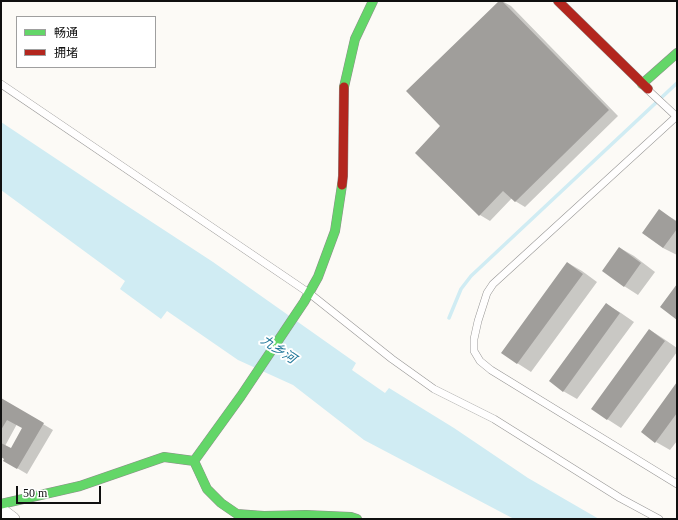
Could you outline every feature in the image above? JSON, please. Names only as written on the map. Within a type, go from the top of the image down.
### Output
[{"type":"street","points":[[194,461],[241,396],[304,302],[318,277],[335,231],[342,176],[344,87],[355,39],[372,1]]},
{"type":"street","points":[[558,1],[645,86],[677,53]]},
{"type":"street","points":[[1,504],[80,486],[164,457],[194,461]]},
{"type":"street","points":[[194,461],[207,489],[221,503],[237,514],[264,516],[306,515],[351,517],[357,519]]},
{"type":"street","points":[[1,510],[12,519]]},
{"type":"lane","points":[[1,84],[309,293],[392,360],[434,389],[494,419],[620,498],[659,519]]},
{"type":"lane","points":[[645,86],[677,117],[493,284],[487,294],[478,321],[474,339],[474,351],[480,361],[491,370],[677,484]]},
{"type":"water","name":"九乡河","points":[[1,122],[213,262],[356,363],[352,370],[385,393],[389,388],[454,428],[528,478],[599,519],[514,519],[364,440],[293,385],[238,360],[167,311],[161,319],[120,289],[125,281],[1,190]]},
{"type":"building","points":[[499,1],[502,1],[609,110],[515,202],[503,191],[479,216],[415,153],[440,126],[406,91]]},
{"type":"building","points":[[659,209],[677,222],[677,229],[663,248],[642,233]]},
{"type":"building","points":[[619,247],[641,263],[624,287],[602,271]]},
{"type":"building","points":[[567,262],[583,274],[517,364],[501,353]]},
{"type":"building","points":[[677,284],[677,320],[660,307]]},
{"type":"building","points":[[606,303],[620,313],[563,392],[549,381]]},
{"type":"building","points":[[649,329],[665,341],[607,420],[591,409]]},
{"type":"building","points":[[677,382],[677,413],[655,443],[641,432]]},
{"type":"building","points":[[1,398],[44,423],[17,469],[3,461],[4,459],[1,457],[1,443],[11,448],[22,428],[7,420],[1,430]]},
{"type":"waterway","points":[[449,318],[461,289],[471,276],[677,83]]},
{"type":"traffic: fast","points":[[344,87],[355,39],[373,1]]},
{"type":"traffic: fast","points":[[642,84],[677,53]]},
{"type":"traffic: fast","points":[[194,461],[241,396],[304,302],[318,277],[335,231],[342,185]]},
{"type":"traffic: fast","points":[[1,504],[80,486],[164,457],[194,461]]},
{"type":"traffic: fast","points":[[194,461],[207,489],[221,503],[237,514],[264,516],[306,515],[351,517],[357,519]]},
{"type":"traffic: jam","points":[[558,1],[648,89]]},
{"type":"traffic: jam","points":[[342,185],[344,87]]}]
